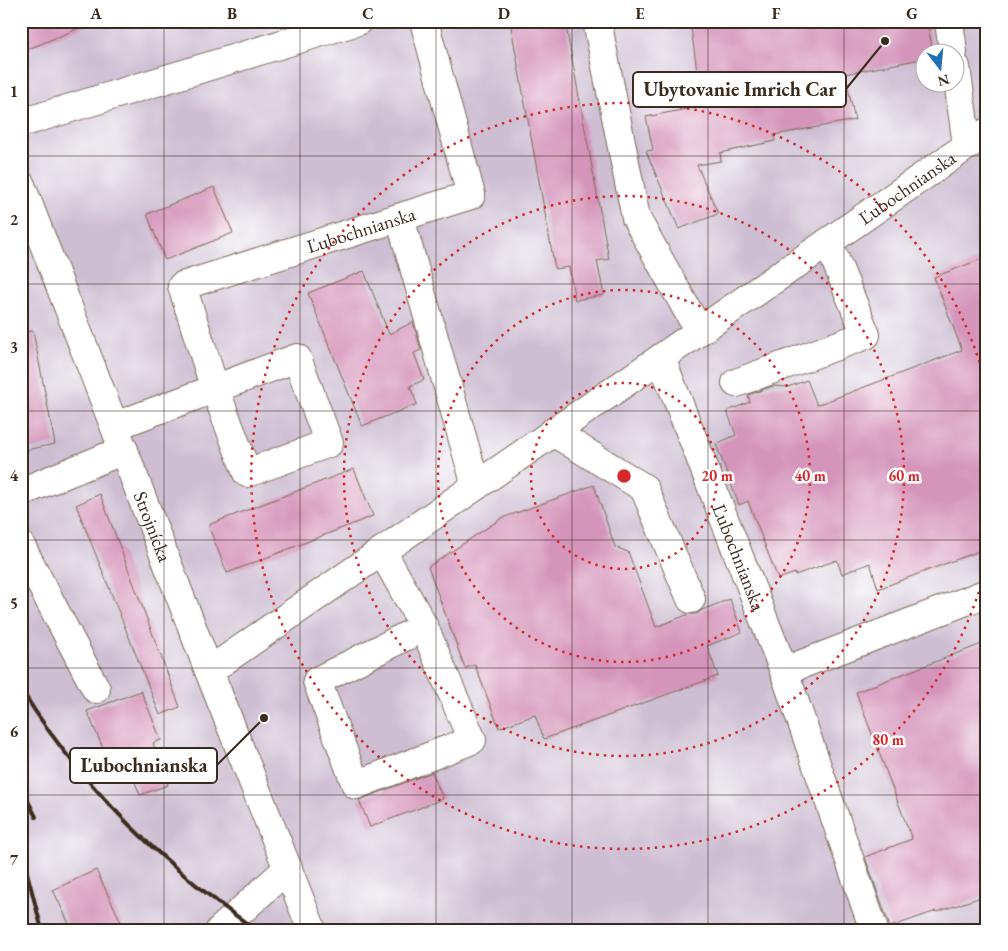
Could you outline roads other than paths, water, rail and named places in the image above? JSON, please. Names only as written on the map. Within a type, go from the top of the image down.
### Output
[{"type":"street","points":[[21,123],[358,21]]},
{"type":"street","name":"Ľubochnianska","points":[[215,389],[182,286],[471,196],[424,21]]},
{"type":"street","points":[[597,21],[636,218],[699,331]]},
{"type":"street","points":[[949,21],[952,42]]},
{"type":"street","name":"Ľubochnianska","points":[[209,671],[977,139],[963,92]]},
{"type":"street","name":"Strojnícka","points":[[21,185],[209,671],[312,930]]},
{"type":"street","points":[[400,218],[476,486]]},
{"type":"street","points":[[736,383],[866,335],[828,242]]},
{"type":"street","points":[[21,492],[119,438],[215,389],[297,358],[329,443],[247,473],[215,389]]},
{"type":"street","name":"Ľubochnianska","points":[[661,358],[784,672],[866,927]]},
{"type":"street","points":[[553,432],[644,488],[691,599]]},
{"type":"street","points":[[21,546],[96,689]]},
{"type":"street","points":[[382,551],[424,627],[472,740],[356,785],[317,681],[424,627]]},
{"type":"street","points":[[784,672],[987,592]]},
{"type":"street","points":[[220,930],[288,868]]},
{"type":"railway","points":[[21,689],[44,724],[70,758],[97,791],[126,821],[189,879],[256,930]]},
{"type":"railway","points":[[21,787],[36,817]]},
{"type":"railway","points":[[21,850],[42,930]]},
{"type":"place","name":"Ubytovanie Imrich Car","points":[[885,41]]},
{"type":"place","name":"Ľubochnianska","points":[[264,718]]}]
